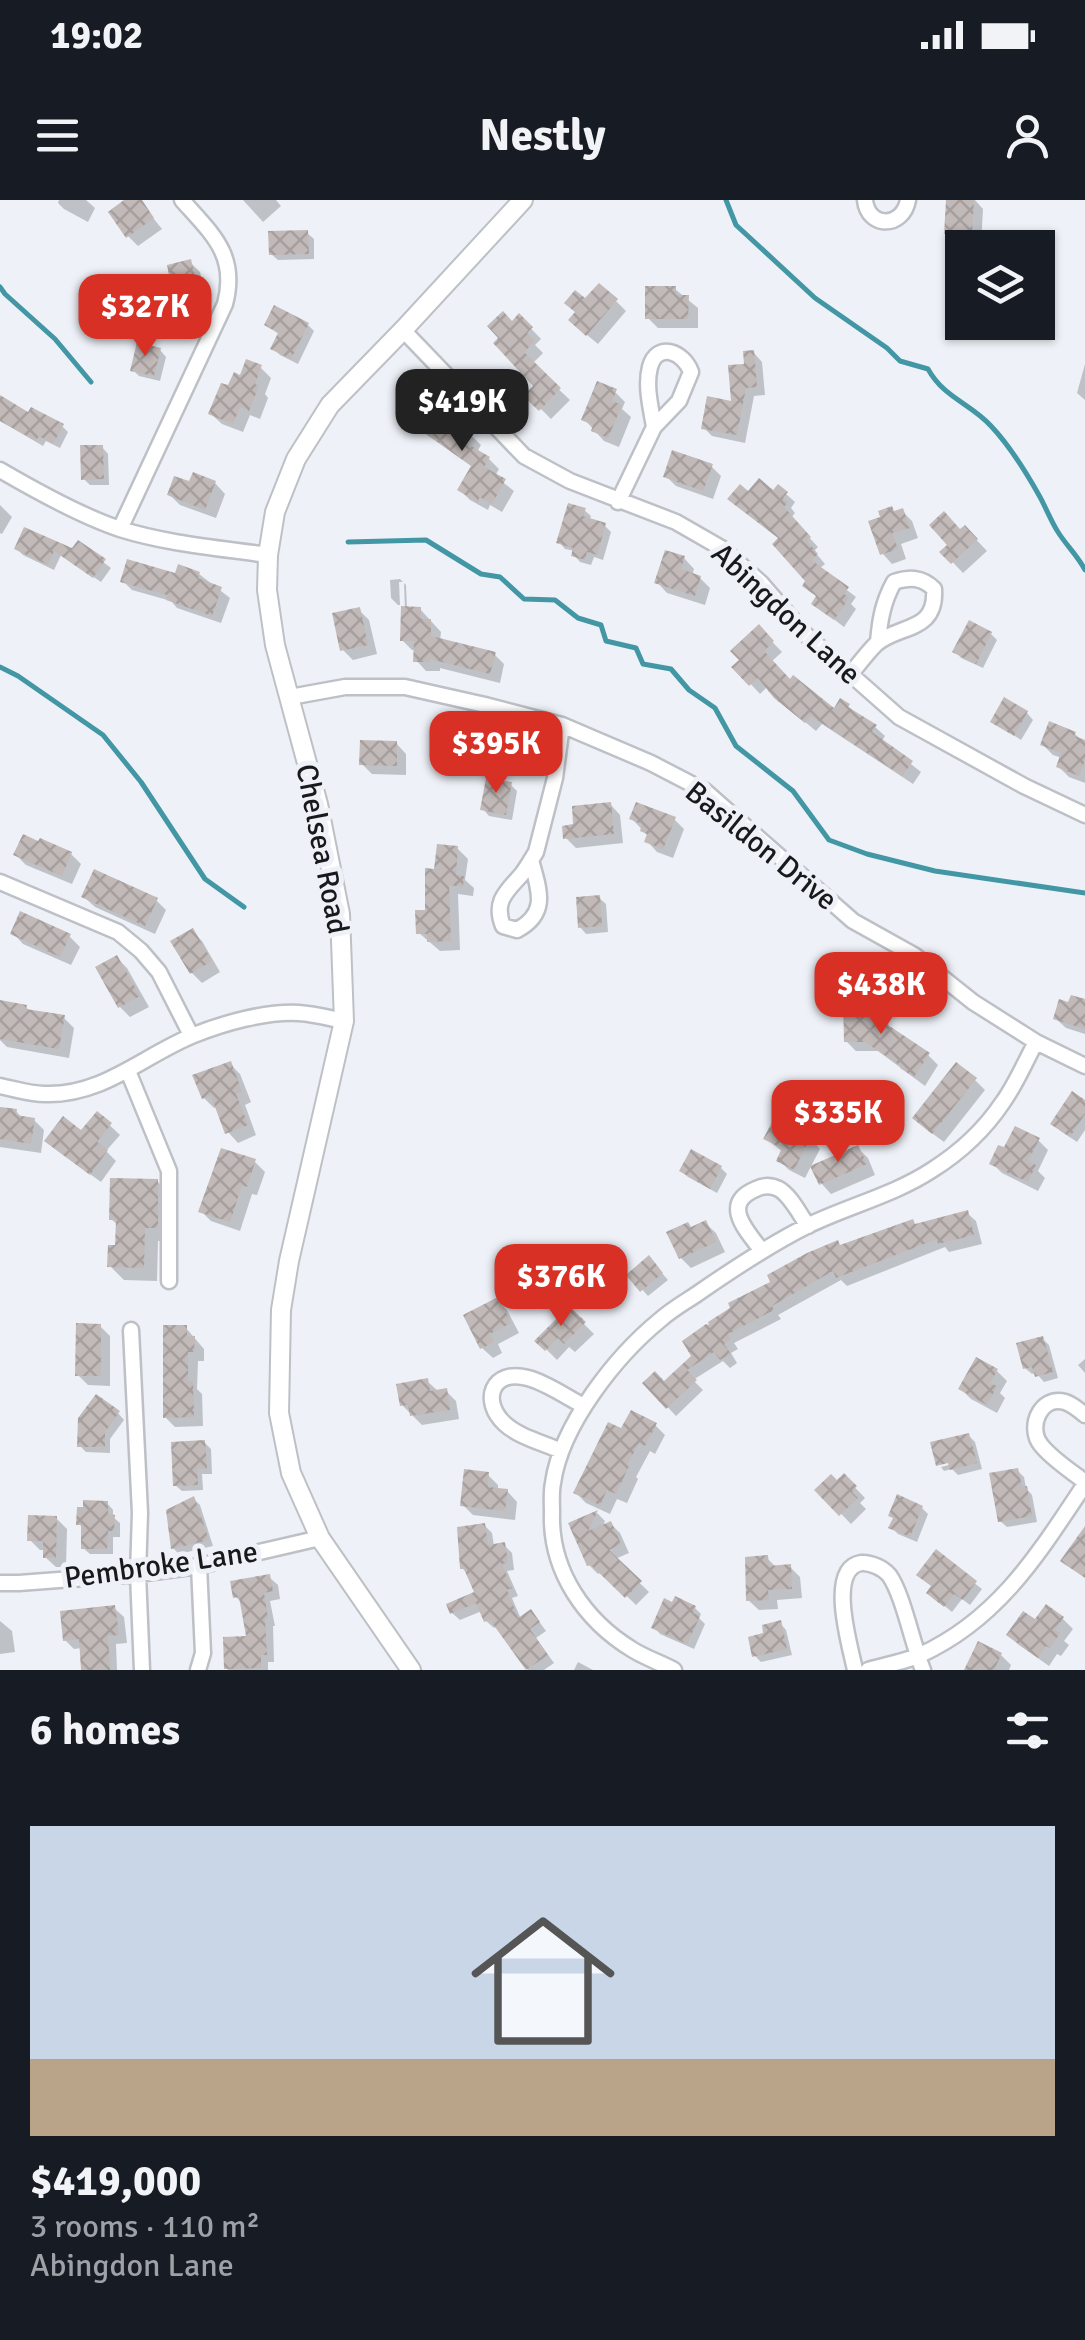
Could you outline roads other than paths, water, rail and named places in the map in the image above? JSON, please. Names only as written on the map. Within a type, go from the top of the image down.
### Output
[{"type":"street","points":[[120,529],[230,286],[229,269],[219,242],[182,200]]},
{"type":"street","name":"Chelsea Road","points":[[411,1670],[320,1538],[291,1474],[280,1413],[281,1310],[295,1227],[344,1021],[340,914],[318,804],[275,645],[267,590],[268,556],[275,512],[296,460],[330,405],[523,200]]},
{"type":"street","points":[[865,200],[871,218],[882,221],[897,220],[906,210],[908,200]]},
{"type":"street","name":"Abingdon Lane","points":[[403,330],[524,456],[618,502],[676,522],[723,549],[761,583],[804,634],[899,717],[1085,816]]},
{"type":"street","points":[[618,502],[654,426],[678,401],[691,372],[679,354],[655,356],[650,366],[648,384],[654,426]]},
{"type":"street","points":[[0,470],[120,529],[268,556]]},
{"type":"street","points":[[850,675],[878,642],[915,628],[928,616],[935,602],[934,589],[928,583],[906,578],[894,582],[880,615],[878,642]]},
{"type":"street","name":"Basildon Drive","points":[[290,697],[344,687],[405,687],[562,725],[651,764],[705,791],[853,921],[914,956],[973,1002],[1036,1042],[1085,1066]]},
{"type":"street","points":[[531,860],[539,907],[531,922],[517,930],[503,926],[498,914],[500,899],[536,852],[555,778],[562,725]]},
{"type":"street","points":[[0,882],[118,932],[159,972],[191,1036]]},
{"type":"street","points":[[0,1086],[59,1094],[103,1082],[191,1036],[242,1018],[297,1012],[344,1021]]},
{"type":"street","points":[[674,1670],[634,1650],[606,1630],[582,1606],[560,1567],[552,1525],[553,1482],[562,1451],[584,1406],[611,1370],[659,1320],[762,1251],[931,1171],[968,1143],[1003,1102],[1036,1042]]},
{"type":"street","points":[[128,1071],[170,1172],[169,1281]]},
{"type":"street","points":[[762,1251],[738,1216],[742,1198],[752,1190],[775,1187],[808,1226]]},
{"type":"street","points":[[131,1330],[140,1513],[142,1670]]},
{"type":"street","points":[[562,1451],[508,1427],[493,1407],[492,1389],[506,1378],[529,1378],[584,1406]]},
{"type":"street","points":[[868,1670],[920,1663],[976,1622],[1010,1588],[1045,1545],[1085,1483],[1041,1446],[1034,1424],[1039,1411],[1049,1402],[1059,1400],[1085,1415]]},
{"type":"street","name":"Pembroke Lane","points":[[0,1583],[198,1566],[320,1538]]},
{"type":"street","points":[[855,1670],[842,1596],[844,1579],[862,1563],[876,1566],[888,1575],[920,1663]]},
{"type":"street","points":[[198,1566],[203,1653],[198,1670]]},
{"type":"waterway","points":[[726,200],[736,225],[815,298],[900,361],[928,369],[949,394],[991,426],[1018,460],[1058,532],[1085,570]]},
{"type":"waterway","points":[[0,287],[55,339],[91,382]]},
{"type":"waterway","points":[[348,542],[426,540],[481,574],[500,577],[524,599],[555,600],[578,618],[601,625],[606,641],[636,648],[643,664],[671,669],[689,690],[715,708],[736,746],[793,791],[829,840],[935,871],[1085,893]]},
{"type":"waterway","points":[[0,667],[103,735],[141,782],[205,879],[244,907]]}]
